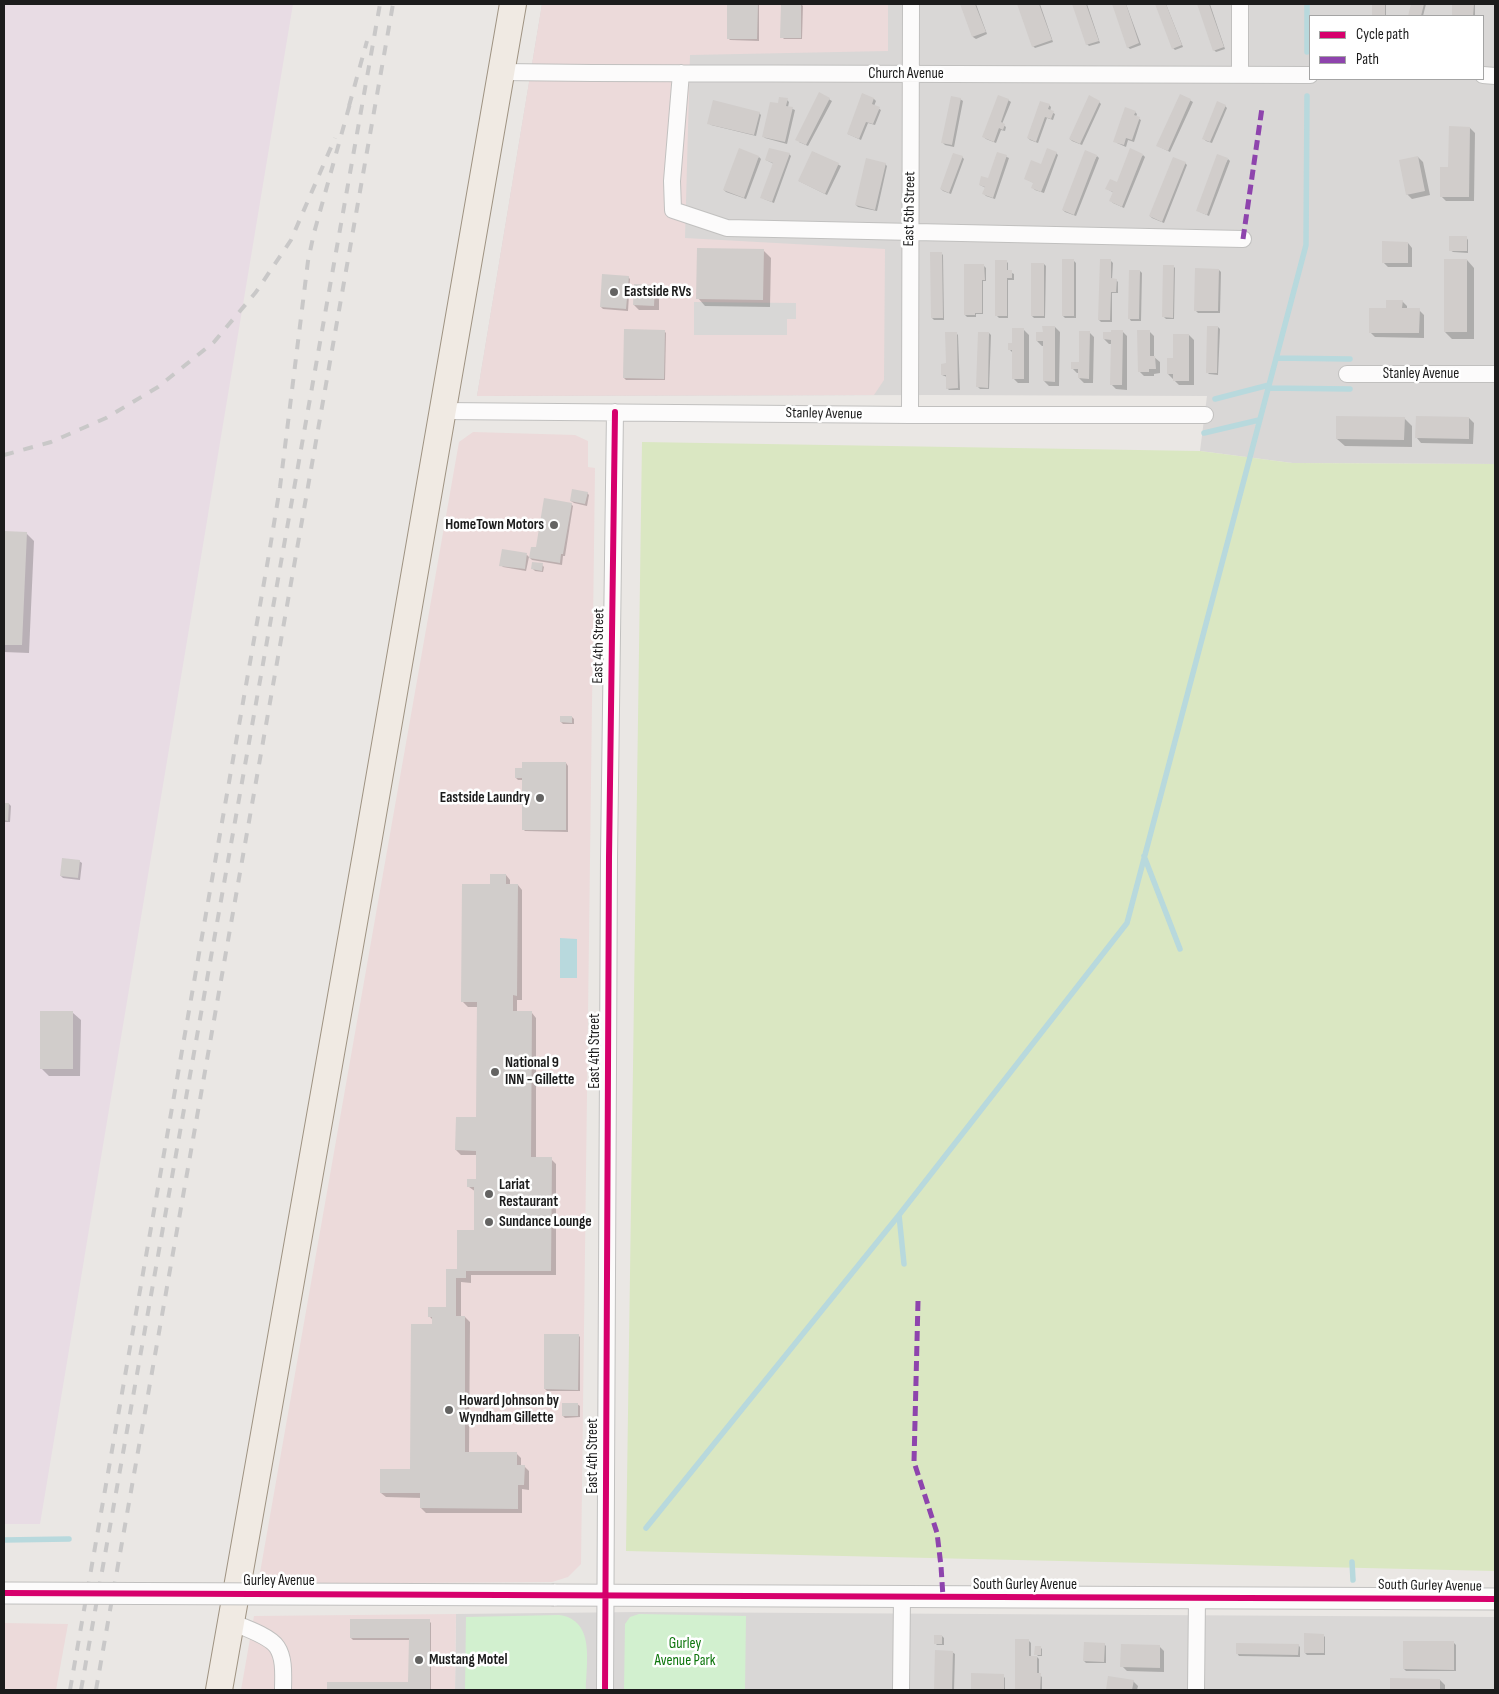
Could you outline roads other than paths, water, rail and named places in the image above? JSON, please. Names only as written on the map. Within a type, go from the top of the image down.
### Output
[{"type":"main road","points":[[219,1690],[512,4]]},
{"type":"street","name":"East 5th Street","points":[[910,415],[911,4]]},
{"type":"street","points":[[1240,4],[1240,74]]},
{"type":"street","name":"Church Avenue","points":[[501,72],[1309,75]]},
{"type":"street","points":[[681,73],[672,181],[673,210],[727,228],[1243,239]]},
{"type":"street","name":"Stanley Avenue","points":[[1346,374],[1495,374]]},
{"type":"street","name":"Stanley Avenue","points":[[442,411],[910,415],[1205,415]]},
{"type":"street","name":"East 4th Street","points":[[605,1690],[609,857],[615,412]]},
{"type":"street","name":"Gurley Avenue","points":[[4,1593],[554,1595]]},
{"type":"street","name":"South Gurley Avenue","points":[[554,1595],[1495,1599]]},
{"type":"street","points":[[901,1690],[902,1597]]},
{"type":"street","points":[[1196,1690],[1197,1598]]},
{"type":"street","points":[[231,1622],[259,1634],[277,1647],[283,1666],[283,1690]]},
{"type":"water","points":[[560,938],[577,939],[577,978],[560,978]]},
{"type":"waterway","points":[[1307,4],[1307,52]]},
{"type":"waterway","points":[[646,1528],[899,1215],[1127,923],[1306,245],[1307,96]]},
{"type":"waterway","points":[[1276,358],[1350,359]]},
{"type":"waterway","points":[[1215,399],[1269,385]]},
{"type":"waterway","points":[[1268,388],[1350,389]]},
{"type":"waterway","points":[[1204,433],[1259,420]]},
{"type":"waterway","points":[[1144,856],[1180,949]]},
{"type":"waterway","points":[[899,1215],[904,1264]]},
{"type":"waterway","points":[[4,1540],[69,1539]]},
{"type":"waterway","points":[[1352,1562],[1353,1580]]},
{"type":"railway","points":[[81,1690],[380,4]]},
{"type":"railway","points":[[96,1690],[393,4]]},
{"type":"railway","points":[[349,106],[367,41]]},
{"type":"railway","points":[[70,1690],[269,554],[280,487],[308,261],[351,100]]},
{"type":"railway","points":[[4,455],[51,442],[106,418],[158,387],[214,342],[256,292],[291,240],[335,138]]},
{"type":"place","name":"Eastside RVs","points":[[614,292]]},
{"type":"place","name":"HomeTown Motors","points":[[554,525]]},
{"type":"place","name":"Eastside Laundry","points":[[540,798]]},
{"type":"place","name":"National 9 INN - Gillette","points":[[495,1072]]},
{"type":"place","name":"Lariat Restaurant","points":[[489,1194]]},
{"type":"place","name":"Sundance Lounge","points":[[489,1222]]},
{"type":"place","name":"Howard Johnson by Wyndham Gillette","points":[[449,1410]]},
{"type":"place","name":"Mustang Motel","points":[[419,1660]]},
{"type":"park label","name":"Gurley Avenue Park","points":[[685,1652]]}]
